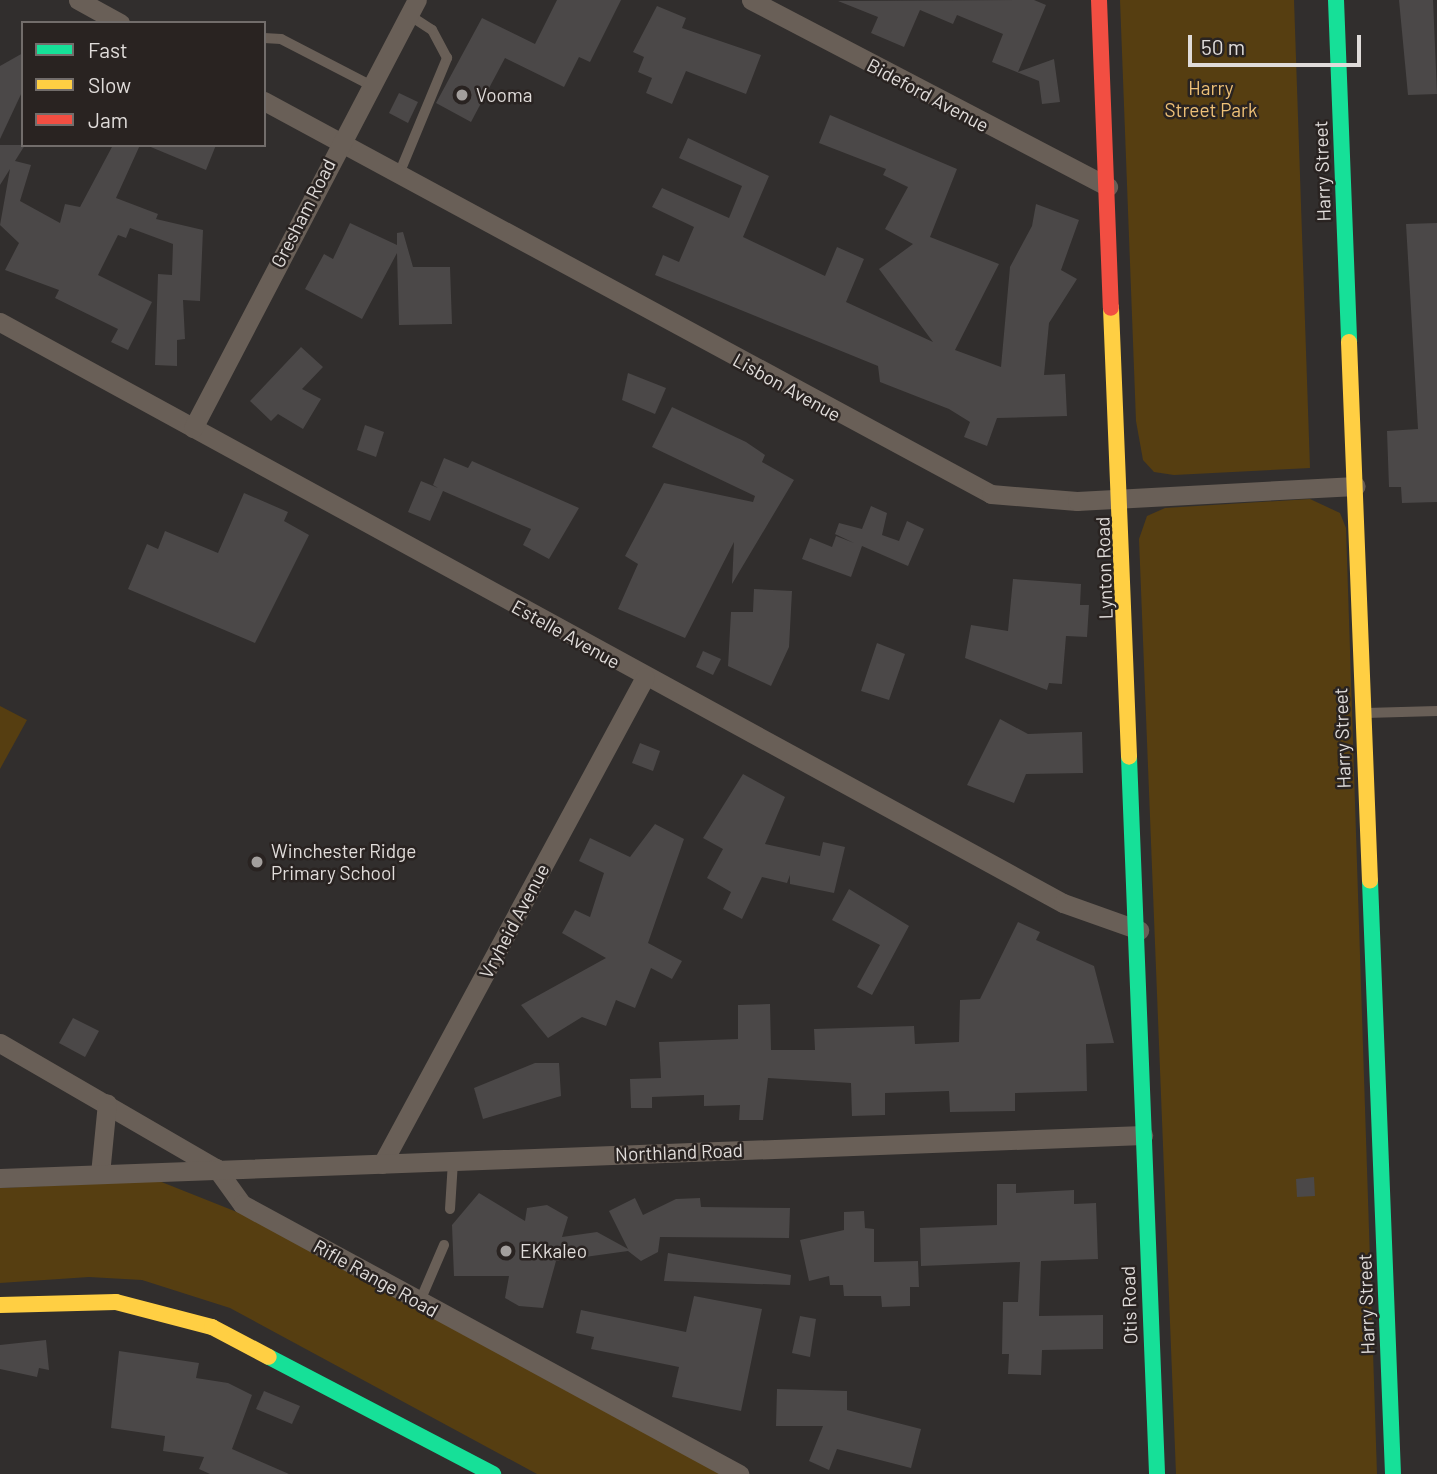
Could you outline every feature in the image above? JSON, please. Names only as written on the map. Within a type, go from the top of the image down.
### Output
[{"type":"street","points":[[78,0],[116,21]]},
{"type":"street","name":"Bideford Avenue","points":[[751,0],[1108,187]]},
{"type":"street","name":"Lynton Road","points":[[1099,0],[1139,930],[1143,1135]]},
{"type":"street","name":"Harry Street","points":[[1336,0],[1393,1474]]},
{"type":"street","name":"Gresham Road","points":[[193,428],[339,142],[413,7]]},
{"type":"street","name":"Lisbon Avenue","points":[[266,103],[972,487],[1027,499],[1122,499],[1356,486]]},
{"type":"street","name":"Estelle Avenue","points":[[0,322],[645,677],[1063,903],[1139,930]]},
{"type":"street","name":"Vryheid Avenue","points":[[382,1164],[645,677]]},
{"type":"street","points":[[0,1043],[107,1102],[216,1168]]},
{"type":"street","points":[[100,1174],[107,1102]]},
{"type":"street","name":"Northland Road","points":[[216,1168],[1143,1135]]},
{"type":"street","name":"Otis Road","points":[[1143,1135],[1157,1474]]},
{"type":"street","points":[[0,1178],[216,1168]]},
{"type":"street","name":"Rifle Range Road","points":[[216,1168],[242,1203],[739,1474]]},
{"type":"street","points":[[0,1305],[116,1302],[212,1327],[493,1474]]},
{"type":"lane","points":[[399,175],[447,58],[432,30],[413,7]]},
{"type":"lane","points":[[266,38],[281,39],[370,85]]},
{"type":"lane","points":[[1362,713],[1437,711]]},
{"type":"lane","points":[[450,1209],[453,1161]]},
{"type":"lane","points":[[420,1302],[444,1245]]},
{"type":"green space","name":"Harry Street Park","points":[[1120,0],[1294,0],[1310,468],[1174,475],[1154,472],[1143,460],[1136,421]]},
{"type":"green space","points":[[1310,499],[1340,513],[1346,528],[1377,1474],[1176,1474],[1139,539],[1147,516],[1165,508]]},
{"type":"green space","points":[[0,706],[27,720],[0,769]]},
{"type":"green space","points":[[159,1181],[252,1218],[722,1474],[537,1474],[230,1308],[142,1280],[89,1277],[0,1283],[0,1188]]},
{"type":"building","points":[[557,0],[621,0],[590,62],[579,57],[564,87],[505,58],[471,122],[436,103],[482,18],[535,44]]},
{"type":"building","points":[[1034,0],[1046,5],[1018,72],[1054,59],[1060,102],[1042,104],[1039,81],[992,62],[1003,34],[957,15],[953,24],[920,10],[904,47],[871,33],[878,17],[838,1]]},
{"type":"building","points":[[1399,0],[1433,0],[1437,94],[1408,95]]},
{"type":"building","points":[[657,6],[686,18],[682,28],[761,55],[746,94],[686,71],[672,104],[646,93],[652,78],[638,72],[644,57],[633,52]]},
{"type":"building","points":[[21,54],[21,94],[0,139],[0,66]]},
{"type":"building","points":[[399,93],[418,102],[408,123],[389,113]]},
{"type":"building","points":[[830,115],[957,169],[930,237],[999,264],[955,350],[1001,367],[1010,267],[1032,226],[1036,204],[1079,220],[1061,270],[1077,279],[1049,323],[1044,375],[1065,374],[1067,416],[997,418],[987,446],[964,437],[970,422],[949,409],[880,382],[878,366],[655,275],[663,255],[679,262],[694,227],[652,207],[662,188],[729,218],[742,186],[679,158],[688,138],[769,176],[743,237],[825,276],[837,247],[864,259],[846,302],[933,342],[879,269],[913,244],[885,229],[908,187],[883,175],[886,169],[819,143]]},
{"type":"building","points":[[0,145],[21,145],[24,147],[15,161],[31,165],[20,201],[60,223],[65,204],[80,207],[112,147],[139,147],[116,198],[158,214],[156,219],[203,230],[200,301],[183,300],[185,339],[177,340],[177,366],[155,365],[158,274],[172,275],[173,244],[130,228],[126,238],[118,235],[98,275],[152,302],[128,350],[111,342],[118,329],[55,298],[59,290],[5,270],[19,243],[0,225],[10,169],[0,185]]},
{"type":"building","points":[[151,147],[215,147],[206,170]]},
{"type":"building","points":[[350,223],[397,245],[397,233],[403,232],[413,267],[450,267],[452,324],[399,325],[397,253],[362,319],[305,289],[324,254],[333,259]]},
{"type":"building","points":[[1437,223],[1437,502],[1402,503],[1401,487],[1389,487],[1387,431],[1418,429],[1406,224]]},
{"type":"building","points":[[301,347],[323,367],[302,389],[321,399],[303,429],[278,414],[271,421],[250,401]]},
{"type":"building","points":[[628,373],[666,388],[655,414],[622,400]]},
{"type":"building","points":[[672,407],[746,442],[765,455],[762,462],[794,480],[732,584],[734,542],[685,638],[618,609],[638,564],[625,556],[664,483],[753,502],[755,496],[652,447]]},
{"type":"building","points":[[365,425],[384,432],[376,457],[357,450]]},
{"type":"building","points":[[444,458],[468,468],[472,461],[579,508],[549,559],[523,545],[531,529],[443,491],[430,521],[408,512],[421,481],[438,488],[433,485]]},
{"type":"building","points":[[244,493],[288,512],[284,521],[309,535],[255,643],[128,589],[147,544],[158,549],[165,531],[218,553]]},
{"type":"building","points":[[871,506],[887,513],[882,535],[899,541],[907,521],[924,529],[908,566],[862,546],[851,577],[802,559],[810,538],[832,547],[836,536],[854,543],[835,534],[839,523],[862,529]]},
{"type":"building","points":[[1013,579],[1081,584],[1080,605],[1089,605],[1087,637],[1066,636],[1062,684],[1049,683],[1047,690],[965,658],[971,625],[1008,631]]},
{"type":"building","points":[[754,589],[792,591],[789,647],[771,686],[728,666],[731,612],[753,612]]},
{"type":"building","points":[[877,643],[905,654],[889,700],[861,691]]},
{"type":"building","points":[[703,651],[721,659],[713,675],[696,667]]},
{"type":"building","points":[[1000,719],[1028,734],[1082,732],[1083,773],[1026,774],[1014,803],[967,785]]},
{"type":"building","points":[[640,743],[660,751],[653,771],[632,763]]},
{"type":"building","points":[[743,774],[785,797],[765,844],[820,856],[823,842],[845,847],[834,893],[790,884],[790,875],[787,883],[762,877],[742,919],[723,909],[731,892],[707,878],[723,849],[703,838]]},
{"type":"building","points":[[655,824],[684,839],[648,943],[682,961],[672,979],[651,968],[635,1008],[616,1000],[606,1026],[582,1017],[548,1038],[521,1005],[606,958],[562,933],[575,910],[590,917],[604,873],[579,861],[590,838],[630,857]]},
{"type":"building","points":[[849,889],[909,926],[872,995],[857,987],[880,945],[832,920]]},
{"type":"building","points":[[1018,922],[1040,932],[1036,940],[1094,966],[1114,1043],[1086,1044],[1087,1091],[1015,1093],[1015,1111],[950,1112],[949,1091],[885,1093],[885,1115],[852,1116],[851,1083],[768,1078],[763,1120],[739,1120],[740,1105],[704,1106],[704,1095],[652,1097],[652,1108],[631,1108],[630,1079],[661,1078],[659,1042],[738,1039],[738,1005],[770,1004],[771,1050],[815,1050],[814,1029],[914,1026],[915,1044],[959,1042],[960,1000],[980,999]]},
{"type":"building","points":[[73,1018],[99,1031],[85,1057],[59,1043]]},
{"type":"building","points":[[535,1063],[559,1063],[561,1096],[483,1119],[474,1088]]},
{"type":"building","points":[[1314,1177],[1315,1196],[1297,1197],[1296,1179]]},
{"type":"building","points":[[997,1184],[1016,1184],[1016,1193],[1074,1190],[1074,1204],[1096,1203],[1098,1259],[1041,1261],[1039,1316],[1103,1315],[1103,1349],[1042,1350],[1041,1375],[1008,1374],[1009,1354],[1002,1354],[1003,1302],[1018,1302],[1020,1262],[921,1266],[920,1228],[997,1225]]},
{"type":"building","points":[[479,1193],[525,1221],[527,1208],[547,1205],[568,1217],[562,1237],[597,1232],[628,1249],[609,1211],[635,1198],[643,1215],[676,1199],[700,1198],[701,1207],[790,1208],[789,1238],[660,1237],[658,1252],[641,1261],[628,1251],[556,1261],[543,1308],[519,1306],[505,1298],[509,1276],[454,1276],[452,1225]]},
{"type":"building","points":[[864,1211],[865,1228],[874,1229],[874,1262],[918,1261],[919,1287],[910,1287],[910,1306],[882,1307],[881,1296],[844,1296],[843,1285],[830,1285],[829,1276],[809,1281],[800,1240],[844,1230],[844,1212]]},
{"type":"building","points":[[668,1253],[791,1275],[790,1285],[664,1281]]},
{"type":"building","points":[[694,1296],[762,1309],[741,1411],[672,1397],[679,1367],[591,1349],[594,1337],[576,1333],[581,1310],[686,1332]]},
{"type":"building","points":[[800,1316],[816,1319],[810,1357],[792,1353]]},
{"type":"building","points":[[46,1340],[49,1370],[39,1368],[37,1377],[0,1369],[0,1345]]},
{"type":"building","points":[[119,1351],[199,1363],[196,1378],[228,1383],[252,1395],[232,1449],[289,1474],[210,1474],[199,1469],[204,1457],[163,1451],[165,1436],[111,1428]]},
{"type":"building","points":[[777,1389],[847,1391],[847,1410],[921,1429],[911,1468],[837,1449],[829,1470],[809,1461],[823,1426],[776,1426]]},
{"type":"building","points":[[264,1391],[300,1406],[292,1424],[256,1409]]},
{"type":"traffic: fast","points":[[1336,0],[1349,342]]},
{"type":"traffic: fast","points":[[1129,757],[1157,1474]]},
{"type":"traffic: fast","points":[[1370,881],[1393,1474]]},
{"type":"traffic: fast","points":[[269,1357],[493,1474]]},
{"type":"traffic: slow","points":[[1111,308],[1129,757]]},
{"type":"traffic: slow","points":[[1349,342],[1370,881]]},
{"type":"traffic: slow","points":[[0,1305],[116,1302],[212,1327],[269,1357]]},
{"type":"traffic: jam","points":[[1099,0],[1111,308]]},
{"type":"place","name":"Vooma","points":[[462,95]]},
{"type":"place","name":"Winchester Ridge Primary School","points":[[257,862]]},
{"type":"place","name":"EKkaleo","points":[[506,1251]]}]
